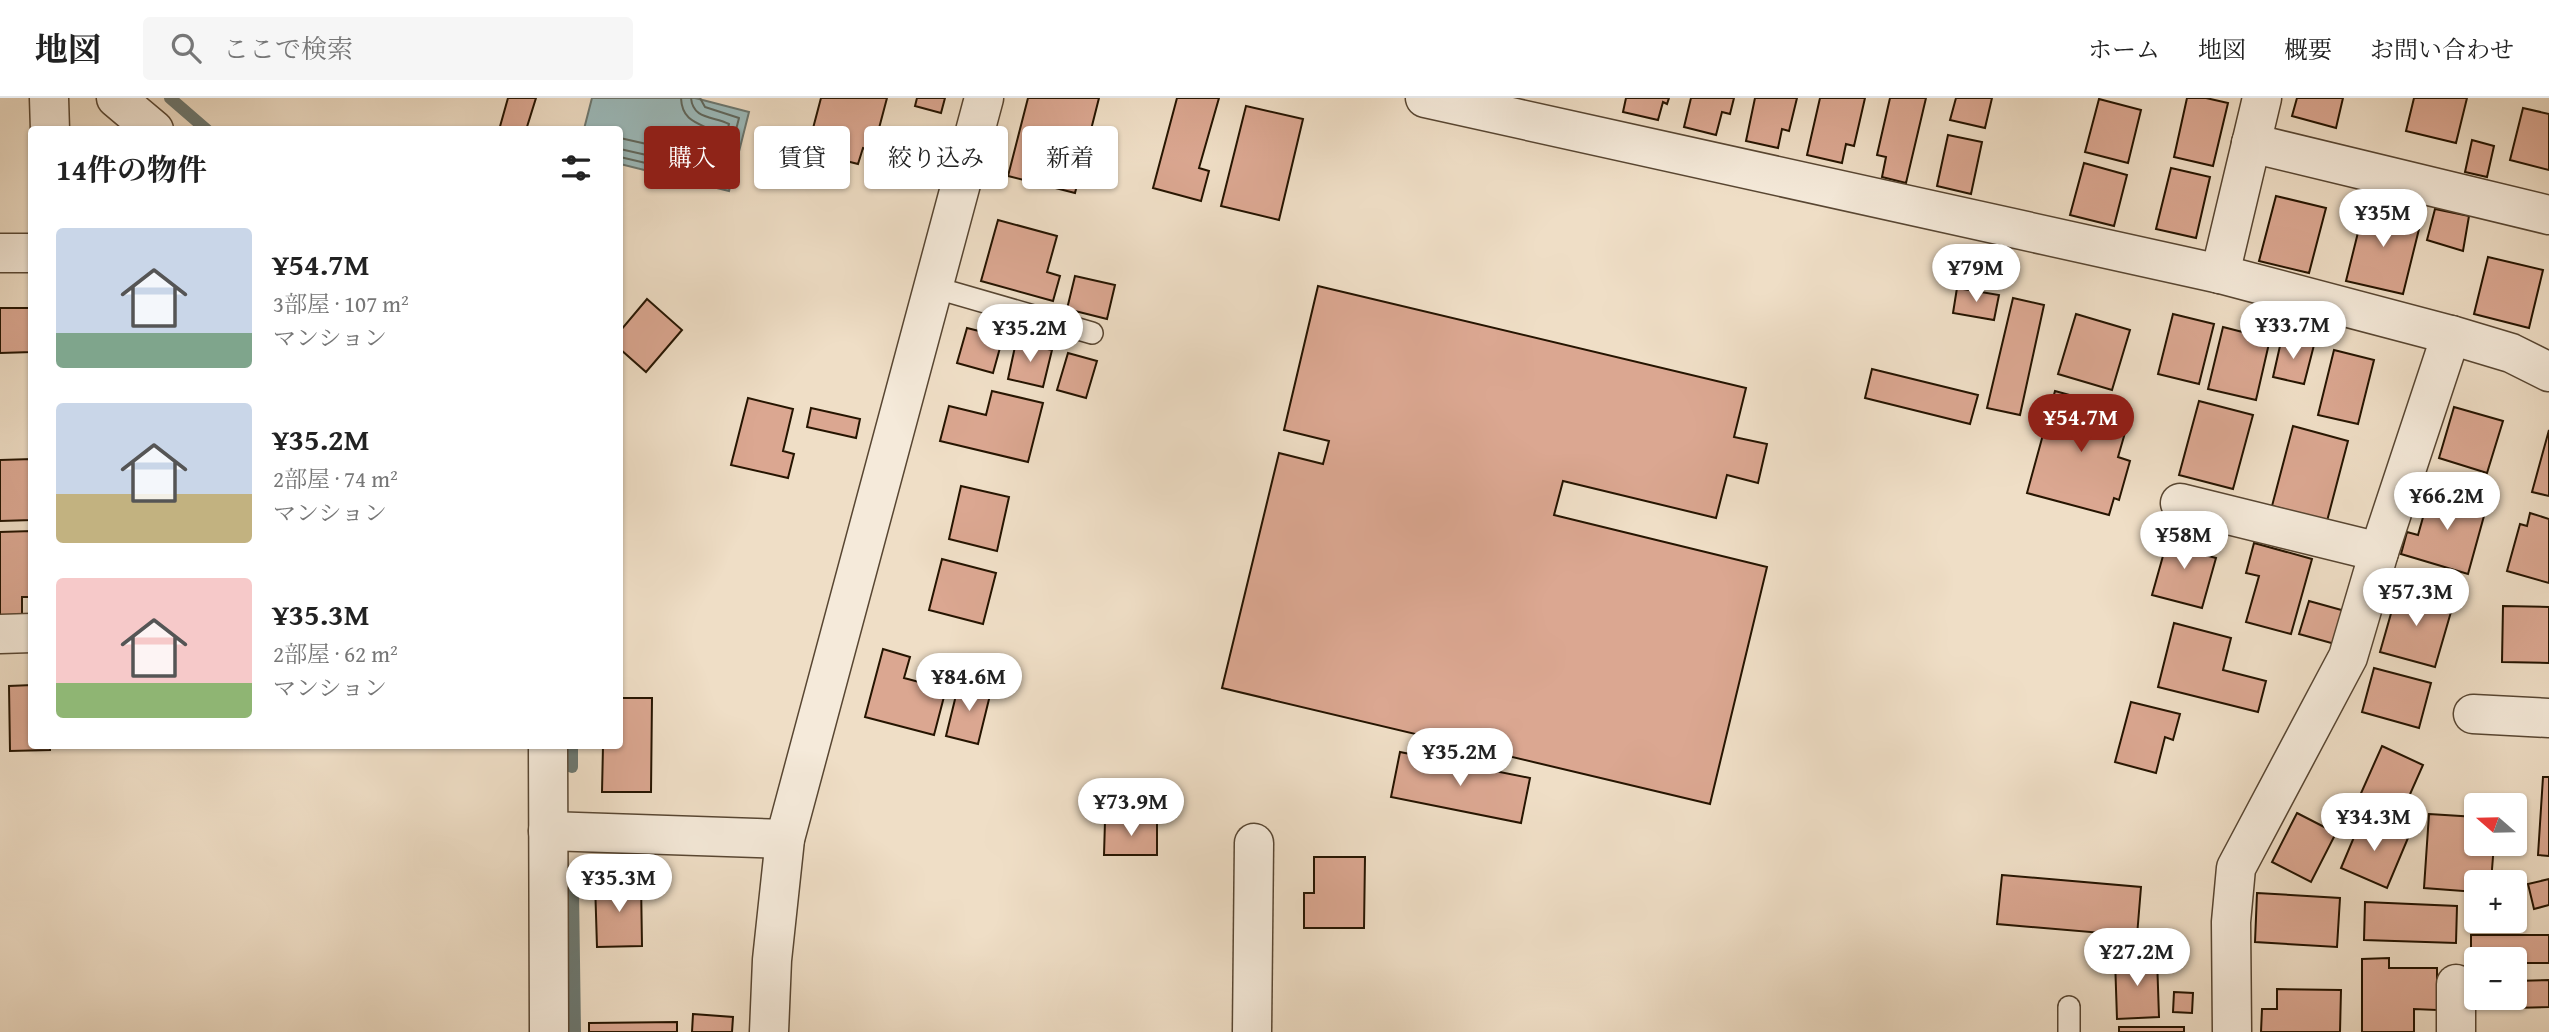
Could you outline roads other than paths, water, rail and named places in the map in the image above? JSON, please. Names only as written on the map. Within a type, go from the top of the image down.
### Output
[{"type":"street","points":[[48,98],[50,126]]},
{"type":"street","points":[[117,98],[149,126]]},
{"type":"street","points":[[769,1032],[772,960],[785,839],[984,98]]},
{"type":"street","points":[[1425,98],[2220,274],[2451,335],[2511,353],[2549,372]]},
{"type":"street","points":[[2220,274],[2262,98]]},
{"type":"street","points":[[2251,143],[2549,215]]},
{"type":"street","points":[[0,253],[28,253]]},
{"type":"street","points":[[2232,1032],[2231,922],[2236,868],[2348,657],[2379,552],[2451,335]]},
{"type":"street","points":[[2180,503],[2379,552]]},
{"type":"street","points":[[0,634],[28,633]]},
{"type":"street","points":[[2473,714],[2549,718]]},
{"type":"street","points":[[548,749],[549,1032]]},
{"type":"street","points":[[548,831],[785,839]]},
{"type":"street","points":[[1252,1032],[1254,843]]},
{"type":"street","points":[[2455,984],[2456,1032]]},
{"type":"lane","points":[[933,287],[1091,333]]},
{"type":"lane","points":[[2069,1007],[2069,1032]]},
{"type":"water","points":[[592,98],[695,98],[749,112],[740,148],[740,126],[644,126],[644,170],[623,165],[623,126],[585,126]]},
{"type":"waterway","points":[[170,98],[202,126]]},
{"type":"waterway","points":[[572,749],[572,767]]},
{"type":"waterway","points":[[573,890],[575,1032]]}]
